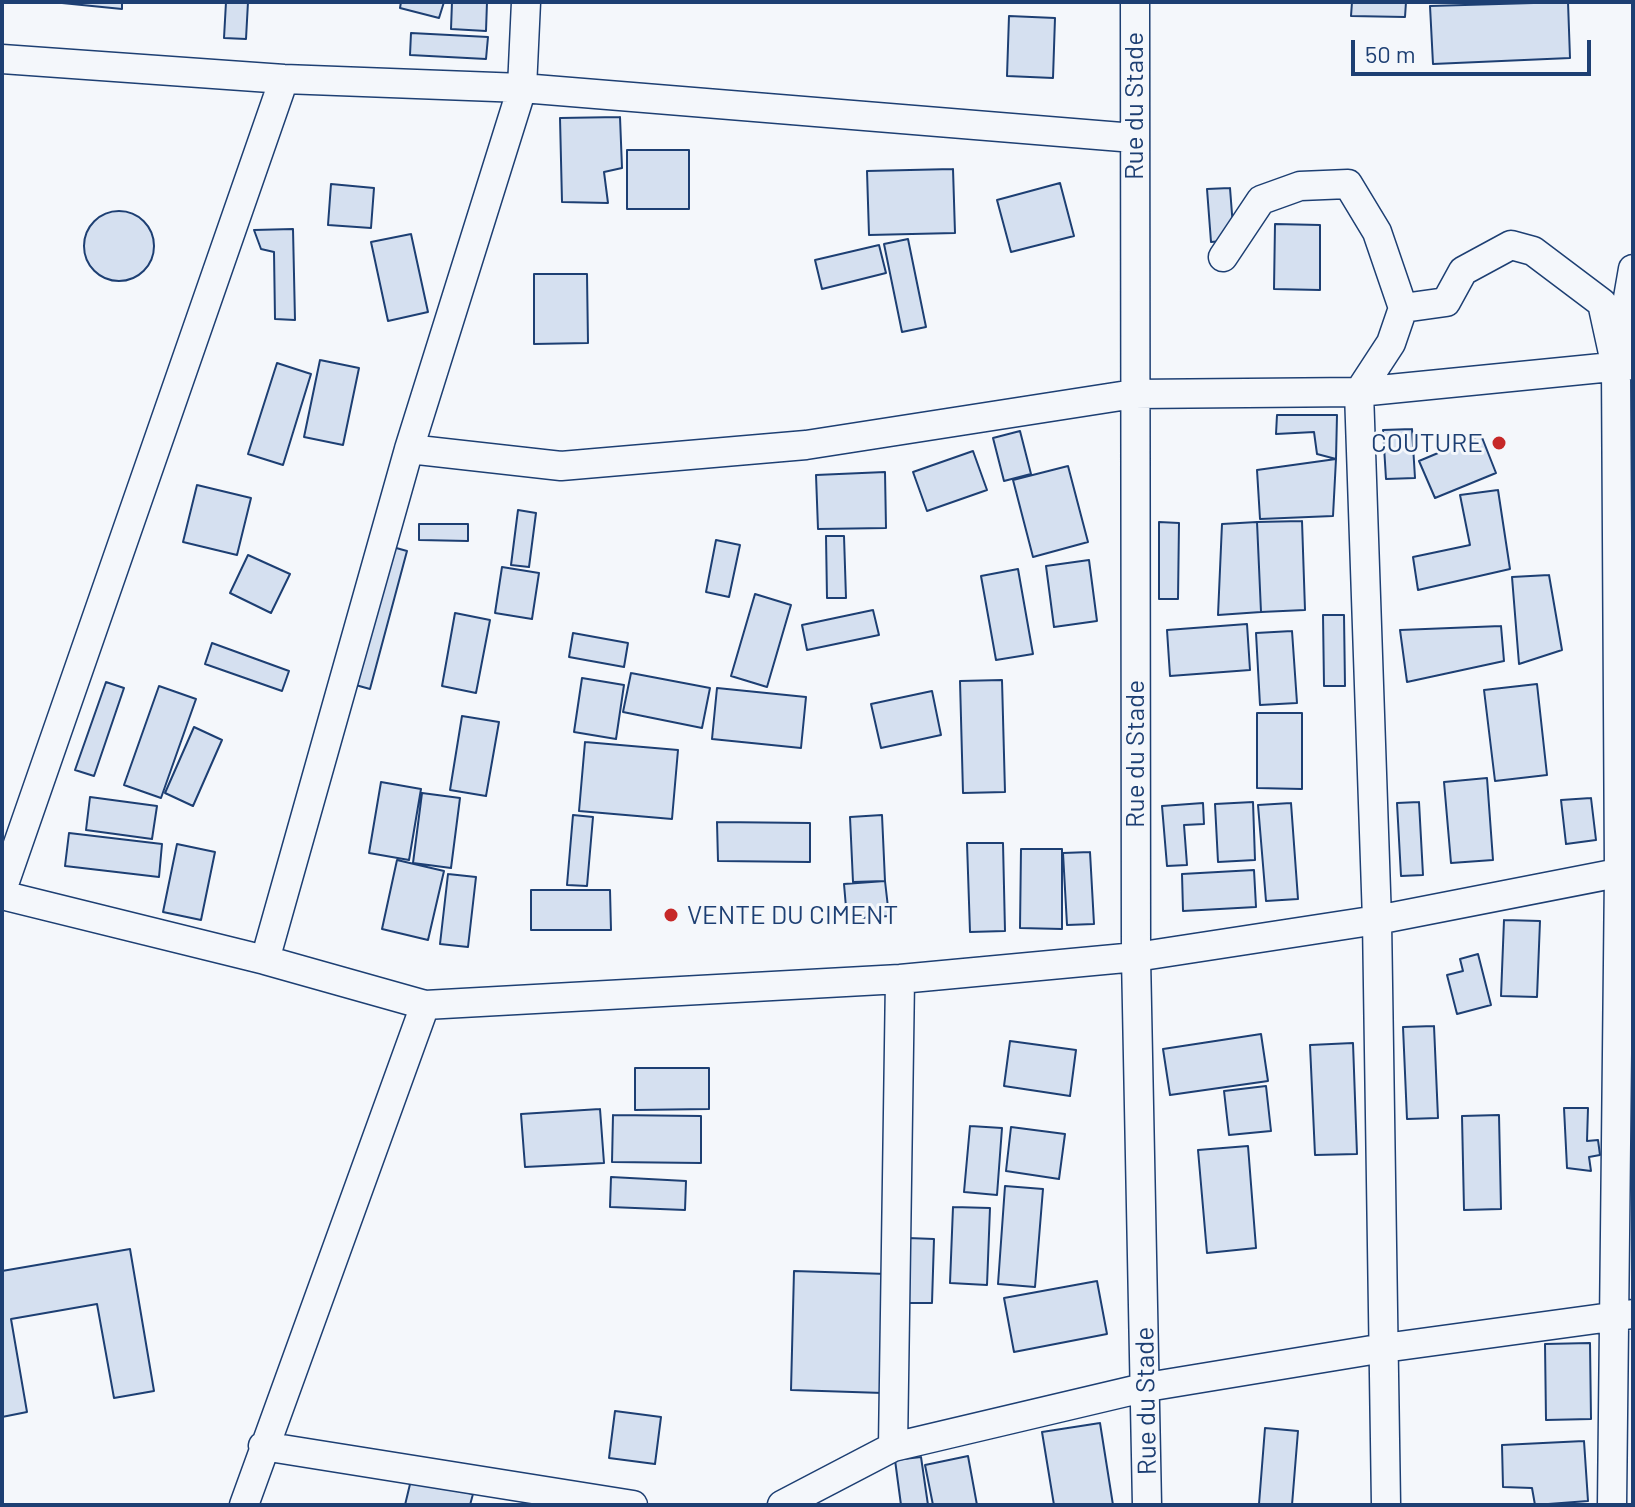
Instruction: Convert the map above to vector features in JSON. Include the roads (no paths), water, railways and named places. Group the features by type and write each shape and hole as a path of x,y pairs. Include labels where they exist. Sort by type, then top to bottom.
{"street":[{"path":"265,960 409,449 522,88 526,2"},
{"name":"Rue du Stade","path":"1135,2 1136,957 1147,1505"},
{"path":"2,59 284,79 522,88 1134,138"},
{"path":"284,79 2,893 265,960 425,1005 900,979 1136,957 1377,920 1626,872"},
{"path":"1223,257 1261,200 1300,186 1348,184 1377,232 1403,308 1391,343 1359,392 1377,920 1386,1505"},
{"path":"1403,308 1446,302 1463,271 1511,245 1533,251 1602,303 1624,366"},
{"path":"1612,1505 1622,1315 1626,872 1624,366 1633,269"},
{"path":"409,449 561,466 806,445 1134,394 1359,392 1624,366"},
{"path":"893,1447 900,979"},
{"path":"244,1505 425,1005"},
{"path":"782,1505 893,1447 1147,1387 1384,1348 1622,1315"},
{"path":"263,1446 633,1505"}],"place":[{"name":"COUTURE","path":"1499,443"},
{"name":"VENTE DU CIMENT","path":"671,915"}]}
